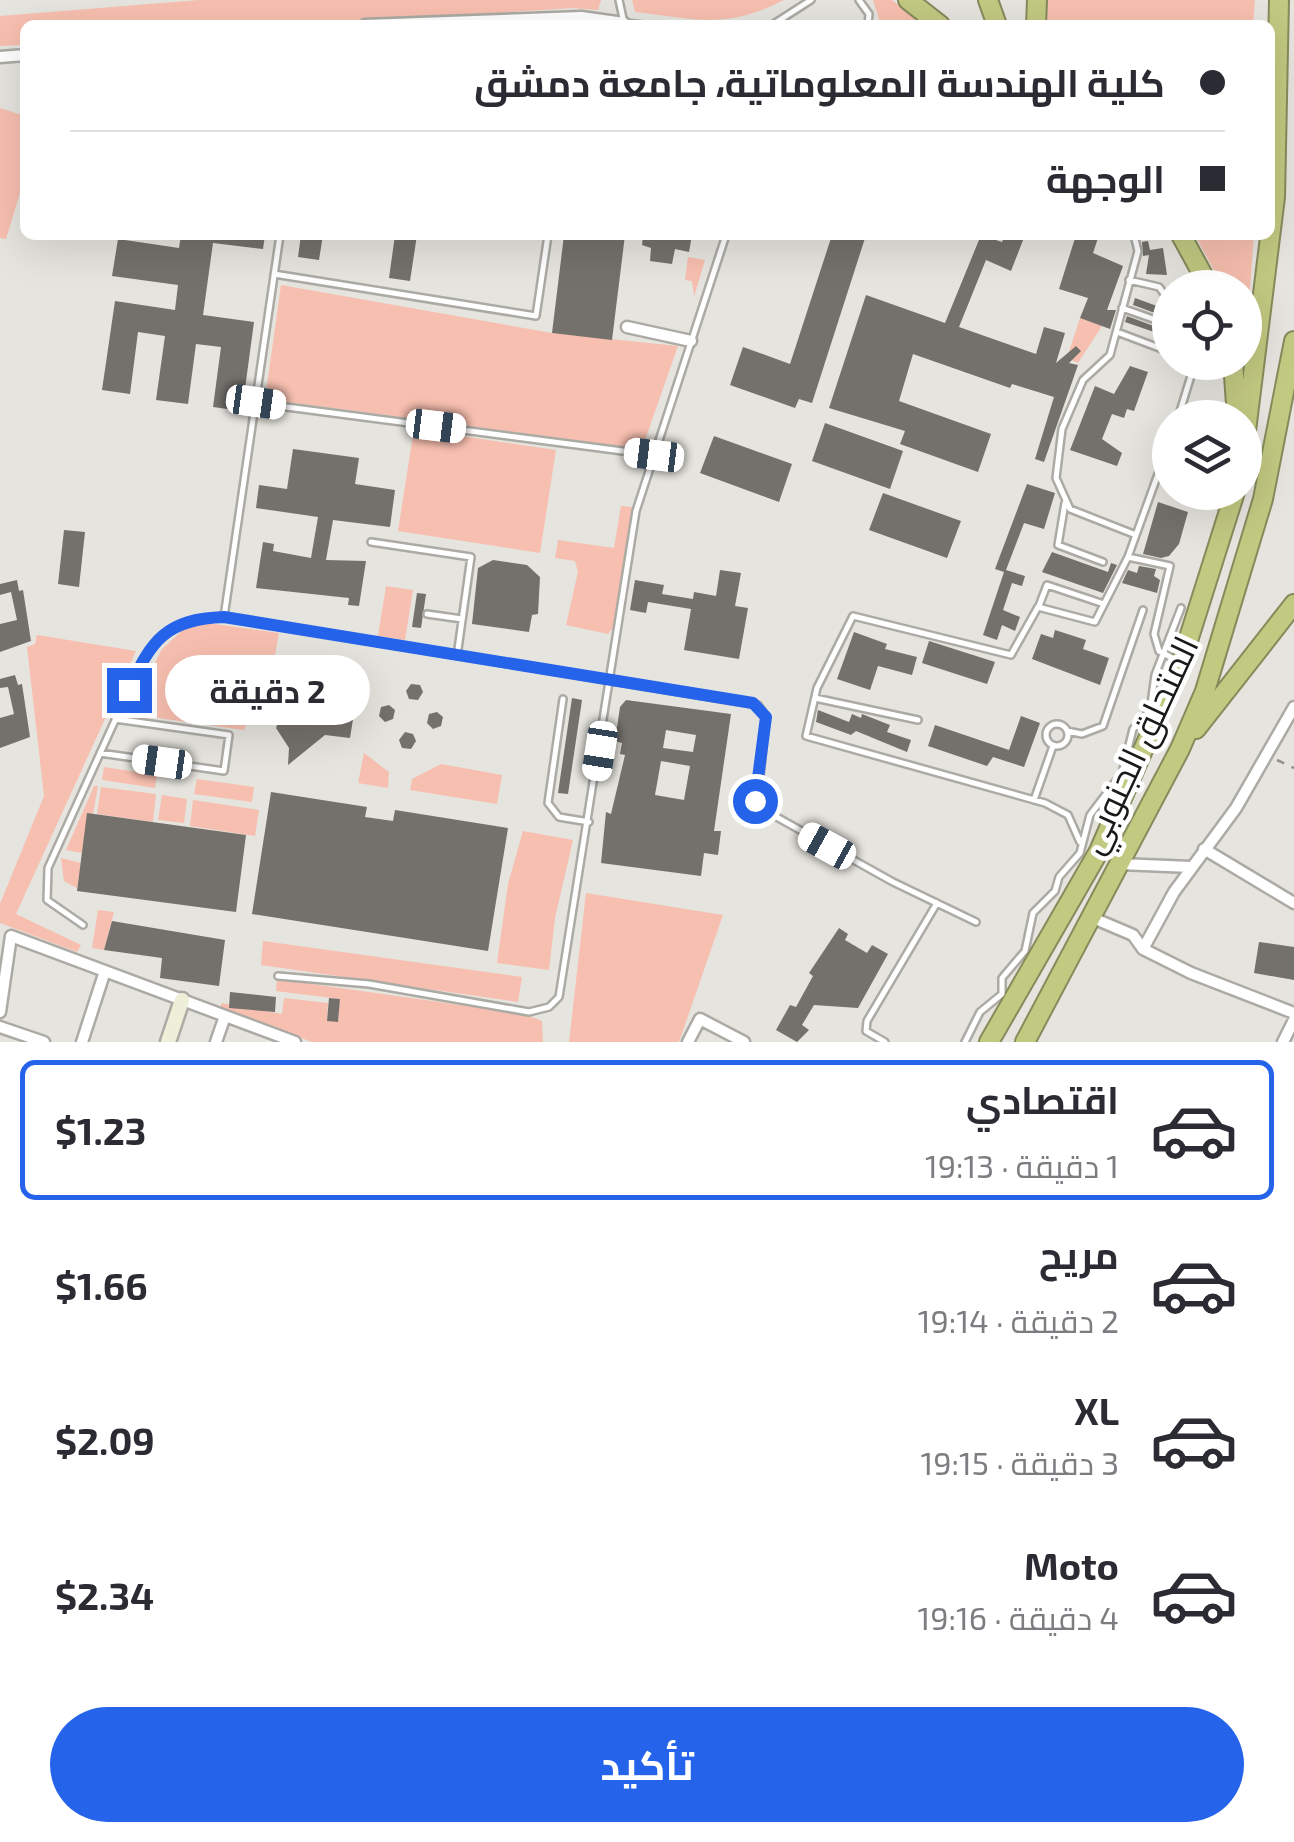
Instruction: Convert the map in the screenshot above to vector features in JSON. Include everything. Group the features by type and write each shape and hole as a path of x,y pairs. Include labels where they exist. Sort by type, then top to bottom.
{"highway":[{"path":"908,0 934,20"},
{"path":"1275,156 1278,0"},
{"path":"1275,42 1280,24"},
{"path":"1184,240 1200,270"},
{"path":"1250,400 1271,240"},
{"name":"المتحلق الجنوبي","path":"1024,1042 1180,749 1243,578 1286,398 1294,341"},
{"name":"المتحلق الجنوبي","path":"989,1042 1099,851 1181,663 1230,510"},
{"path":"1180,749 1294,604"}],"street":[{"path":"628,326 691,341"},
{"path":"1143,949 1191,868 1236,808 1294,707"},
{"path":"1204,849 1294,903"},
{"path":"1120,864 1162,863 1191,868"},
{"path":"1092,918 1133,935 1143,949 1190,973 1294,1016 1283,1042"},
{"path":"0,1012 11,936 295,1042"},
{"path":"82,1042 104,971"},
{"path":"168,1042 182,1000"},
{"path":"216,1042 225,1016"},
{"path":"688,1042 700,1019 744,1042"},
{"path":"0,1027 44,1042"}],"lane":[{"path":"780,20 812,0"},
{"path":"224,617 279,240"},
{"path":"274,274 536,316 547,240"},
{"path":"278,976 370,984 529,1012 549,1008 564,983 636,511 724,240"},
{"path":"1135,240 1138,251 1110,355 1083,380 1062,429 1056,478 1070,509 1136,535"},
{"path":"1128,280 1152,285"},
{"path":"1122,308 1152,318"},
{"path":"1116,332 1152,345"},
{"path":"256,402 654,455"},
{"path":"1038,607 1094,622 1128,556 1152,491"},
{"path":"1066,500 1058,545 1103,562"},
{"path":"371,542 471,557 456,656"},
{"path":"1128,556 1170,566 1154,634 1163,653 1181,663"},
{"path":"1080,842 1068,815 1034,800 806,736 815,698 852,616 1011,654 1047,585 1104,604"},
{"path":"965,1042 980,1012 1002,994 1002,978 1025,951 1033,913 1080,853 1090,816 1122,773 1133,729 1150,711 1163,653 1181,608"},
{"path":"1054,746 1046,738 1049,728 1059,725 1082,734 1103,726 1143,610"},
{"path":"427,614 462,619"},
{"path":"83,924 54,909 46,887 48,868 100,753 157,639 194,618 224,617 758,705 766,717 757,806 976,922"},
{"path":"815,698 918,720"},
{"path":"563,699 548,802 559,817 589,822"},
{"path":"100,753 224,770 229,735 116,720"},
{"path":"1054,746 1064,744 1067,731"},
{"path":"1034,800 1054,746"},
{"path":"885,1042 866,1031 867,1020 937,903"}],"path":[{"path":"1266,755 1294,768"}],"shaded area":[{"path":"199,0 601,0 598,10 572,8 389,20 20,20 20,45 0,46 0,16"},
{"path":"632,0 784,0 745,16 711,20 635,12"},
{"path":"873,0 892,0 918,20 879,20"},
{"path":"1043,0 1255,0 1253,20 1040,20"},
{"path":"0,108 20,114 20,193 6,239 0,238"},
{"path":"1198,240 1254,240 1251,270 1214,270"},
{"path":"688,257 705,260 694,297 692,281 685,280"},
{"path":"281,285 552,333 678,346 644,443 633,448 265,399"},
{"path":"1080,318 1102,326 1078,363 1067,358"},
{"path":"414,429 556,450 540,553 398,531"},
{"path":"621,506 632,507 614,627 608,634 566,625 578,572 575,561 555,558 558,540 614,548"},
{"path":"386,586 413,590 405,640 378,636"},
{"path":"193,621 279,633 263,716 249,719 244,730 129,714 162,649"},
{"path":"37,635 136,651 16,914 81,945 77,952 0,923 0,904 44,796 27,647 35,644"},
{"path":"364,753 389,772 388,788 358,783"},
{"path":"441,764 502,775 497,804 410,790 412,779"},
{"path":"104,767 157,775 155,788 102,780"},
{"path":"197,779 254,787 252,802 194,794"},
{"path":"94,786 98,786 93,814 88,813 82,853 66,850"},
{"path":"101,787 156,794 153,822 97,814"},
{"path":"162,795 187,799 184,823 158,820"},
{"path":"193,800 259,810 255,836 190,826"},
{"path":"523,831 573,840 555,918 549,970 497,963 508,884"},
{"path":"61,858 81,863 77,888 64,881"},
{"path":"586,893 723,915 679,1042 569,1042"},
{"path":"98,910 114,912 104,950 92,948"},
{"path":"263,941 522,977 518,1002 261,965"},
{"path":"277,979 525,1014 542,1021 543,1042 312,1042 220,1007 222,1003 282,1014 284,998 328,1003 327,1020 338,1021 340,999 276,991"}],"building":[{"path":"118,240 179,248 180,240 264,240 263,249 213,243 203,315 254,322 242,411 213,407 221,347 196,344 188,404 156,400 165,336 138,332 130,394 102,390 115,301 175,310 178,285 112,276"},
{"path":"300,240 322,240 319,260 298,257"},
{"path":"394,240 416,240 410,281 389,278"},
{"path":"563,240 624,240 612,340 552,333"},
{"path":"642,240 691,240 689,252 675,249 672,264 650,261 651,248 642,245"},
{"path":"830,240 864,240 812,403 799,399 795,408 730,385 743,347 790,364"},
{"path":"979,240 1023,240 1011,271 986,260 959,327 1036,354 1044,327 1065,333 1056,363 1076,346 1081,351 1069,363 1078,365 1044,462 1035,459 1054,397 1012,384 1010,388 913,354 899,401 991,434 978,472 900,444 905,431 829,408 866,295 945,323"},
{"path":"1074,240 1097,240 1093,253 1123,266 1107,310 1116,310 1110,329 1080,318 1088,298 1059,289"},
{"path":"1148,241 1150,250 1163,248 1166,270 1146,274 1149,255 1143,256 1142,242"},
{"path":"1135,298 1152,304 1152,312 1133,305"},
{"path":"1127,316 1152,325 1152,331 1125,322"},
{"path":"1130,366 1148,372 1134,411 1127,409 1124,418 1112,414 1102,439 1122,453 1117,466 1070,450 1095,386 1114,394"},
{"path":"825,423 903,451 890,489 812,461"},
{"path":"714,436 792,464 779,502 700,473"},
{"path":"293,449 359,458 355,484 395,490 390,527 333,520 326,560 366,561 359,606 348,605 349,598 256,588 263,542 274,544 273,551 311,558 318,517 256,508 259,485 287,489"},
{"path":"1027,484 1055,493 1044,529 1024,523 1006,570 1025,576 1022,586 1012,583 1003,610 1020,617 1015,631 1002,625 997,640 983,635 1004,572 995,569"},
{"path":"883,493 961,521 947,558 869,530"},
{"path":"1156,510 1188,512 1179,544 1169,556 1143,554"},
{"path":"64,530 85,532 79,587 58,584"},
{"path":"1052,552 1108,572 1111,563 1117,565 1103,593 1042,572"},
{"path":"493,560 527,565 540,577 538,614 532,615 529,632 472,624 478,568"},
{"path":"1139,566 1156,569 1154,576 1160,580 1157,593 1122,583 1128,570 1137,573"},
{"path":"720,570 741,573 735,606 748,608 739,659 684,650 691,609 648,602 646,613 630,610 635,580 664,585 662,594 693,599 694,592 716,596"},
{"path":"17,580 19,591 23,590 31,641 0,652 0,624 17,620 11,592 0,595 0,584"},
{"path":"417,593 426,594 421,628 412,627"},
{"path":"1055,630 1086,640 1083,649 1109,658 1100,685 1032,659 1041,634 1053,638"},
{"path":"854,632 887,644 885,649 917,657 912,675 878,666 870,690 837,679"},
{"path":"929,641 995,662 987,684 922,663"},
{"path":"299,671 335,676 334,681 358,688 350,738 325,735 288,765 289,748 276,728 280,716 293,708"},
{"path":"15,675 18,685 22,684 30,737 0,748 0,718 14,714 8,687 0,688 0,679"},
{"path":"411,684 420,685 423,692 418,700 409,699 406,691"},
{"path":"572,698 582,700 568,794 558,793"},
{"path":"626,700 731,714 714,831 721,831 718,855 704,853 701,876 601,863 606,812 611,814 625,755 620,754 622,743 615,741 620,707","holes":["666,730 696,735 693,752 663,748","661,761 690,766 684,800 655,795"]},
{"path":"389,705 395,710 393,719 385,722 379,716 381,707"},
{"path":"818,710 849,722 852,714 861,718 862,714 890,725 887,732 911,740 907,752 856,731 851,735 816,722"},
{"path":"437,712 443,717 441,726 433,729 427,723 429,714"},
{"path":"1021,716 1040,723 1024,767 993,757 987,766 928,746 935,725 1009,750"},
{"path":"405,732 413,734 416,741 411,749 402,748 399,740"},
{"path":"271,792 367,807 365,817 393,821 395,810 508,828 488,951 252,914"},
{"path":"87,813 246,835 236,912 77,891"},
{"path":"112,921 225,940 219,986 160,978 162,958 104,950"},
{"path":"839,928 848,934 845,940 867,953 872,945 888,954 858,1008 814,1005 802,1025 809,1030 797,1042 776,1030 790,1005 796,1007 813,976 809,973"},
{"path":"1259,942 1294,947 1294,980 1254,973"},
{"path":"230,992 276,997 275,1012 229,1008"},
{"path":"329,998 340,999 338,1022 327,1021"}],"route":[{"path":"129,690 157,639 194,618 224,617 753,703 766,717 755,801"}]}
